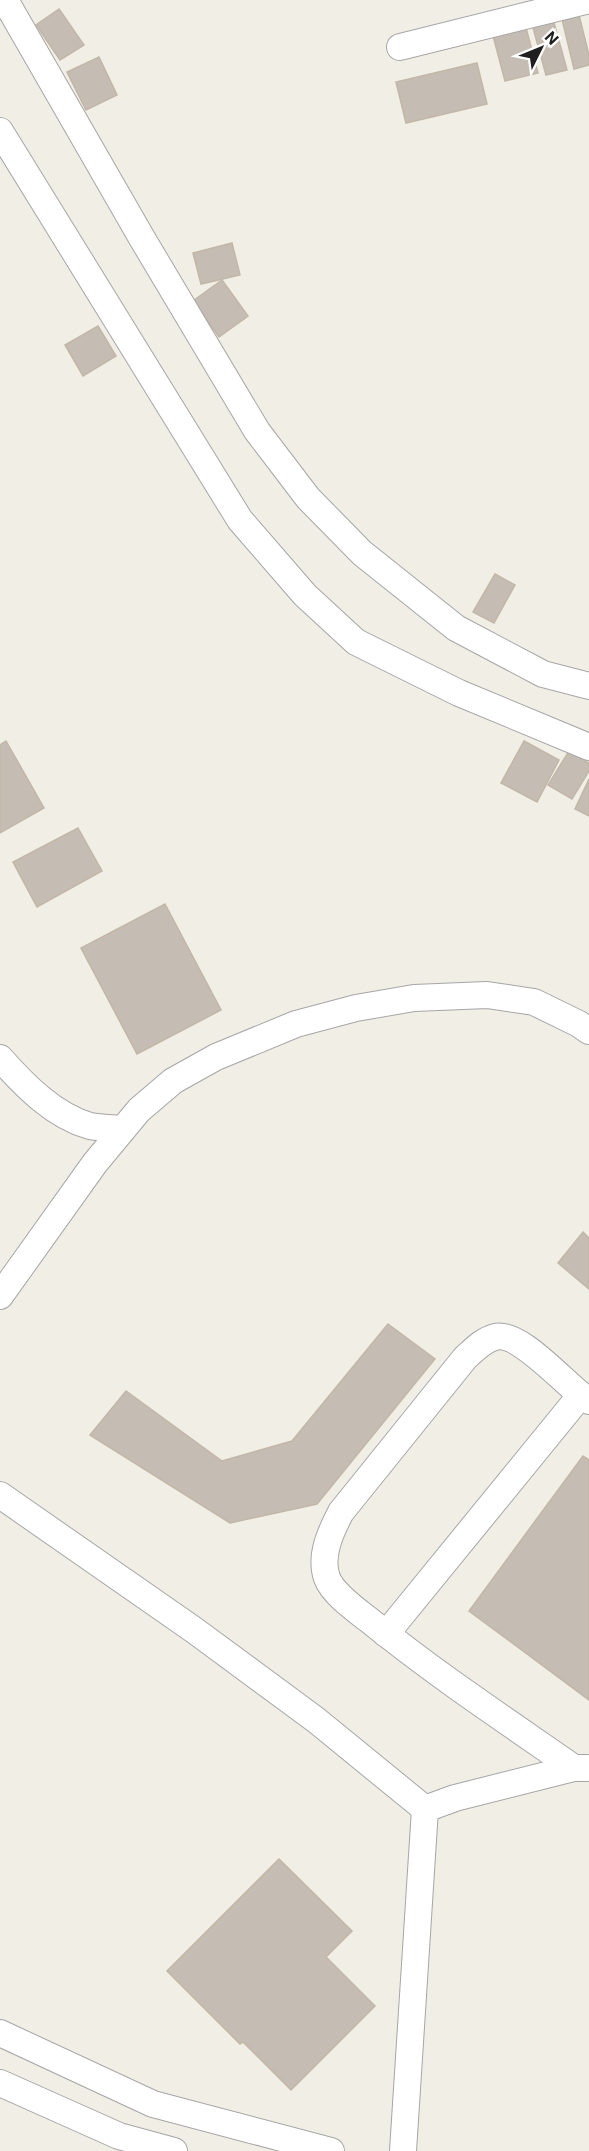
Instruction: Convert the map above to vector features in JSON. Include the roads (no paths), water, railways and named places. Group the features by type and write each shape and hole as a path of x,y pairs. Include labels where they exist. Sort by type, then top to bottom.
{"street":[{"path":"5,0 143,240 257,431 308,498 362,553 456,628 543,674 589,686"},
{"path":"400,47 589,0"},
{"path":"0,131 240,520 305,595 356,642 459,693 589,747"},
{"path":"0,1296 95,1163 139,1110 173,1081 216,1057 296,1024 356,1008 414,998 487,995 534,1002 589,1031"},
{"path":"0,1058 16,1076 62,1115 90,1126 123,1129"},
{"path":"386,1634 585,1398 547,1364 522,1345 505,1336 495,1337 481,1343 465,1358 340,1512 328,1537 325,1559 327,1578 344,1599 386,1634 581,1768"},
{"path":"0,1495 194,1630 316,1720 425,1809"},
{"path":"425,1809 455,1798 581,1768"},
{"path":"399,2146 425,1809"},
{"path":"0,2033 153,2104 331,2151"},
{"path":"0,2083 119,2136 174,2151"}]}
